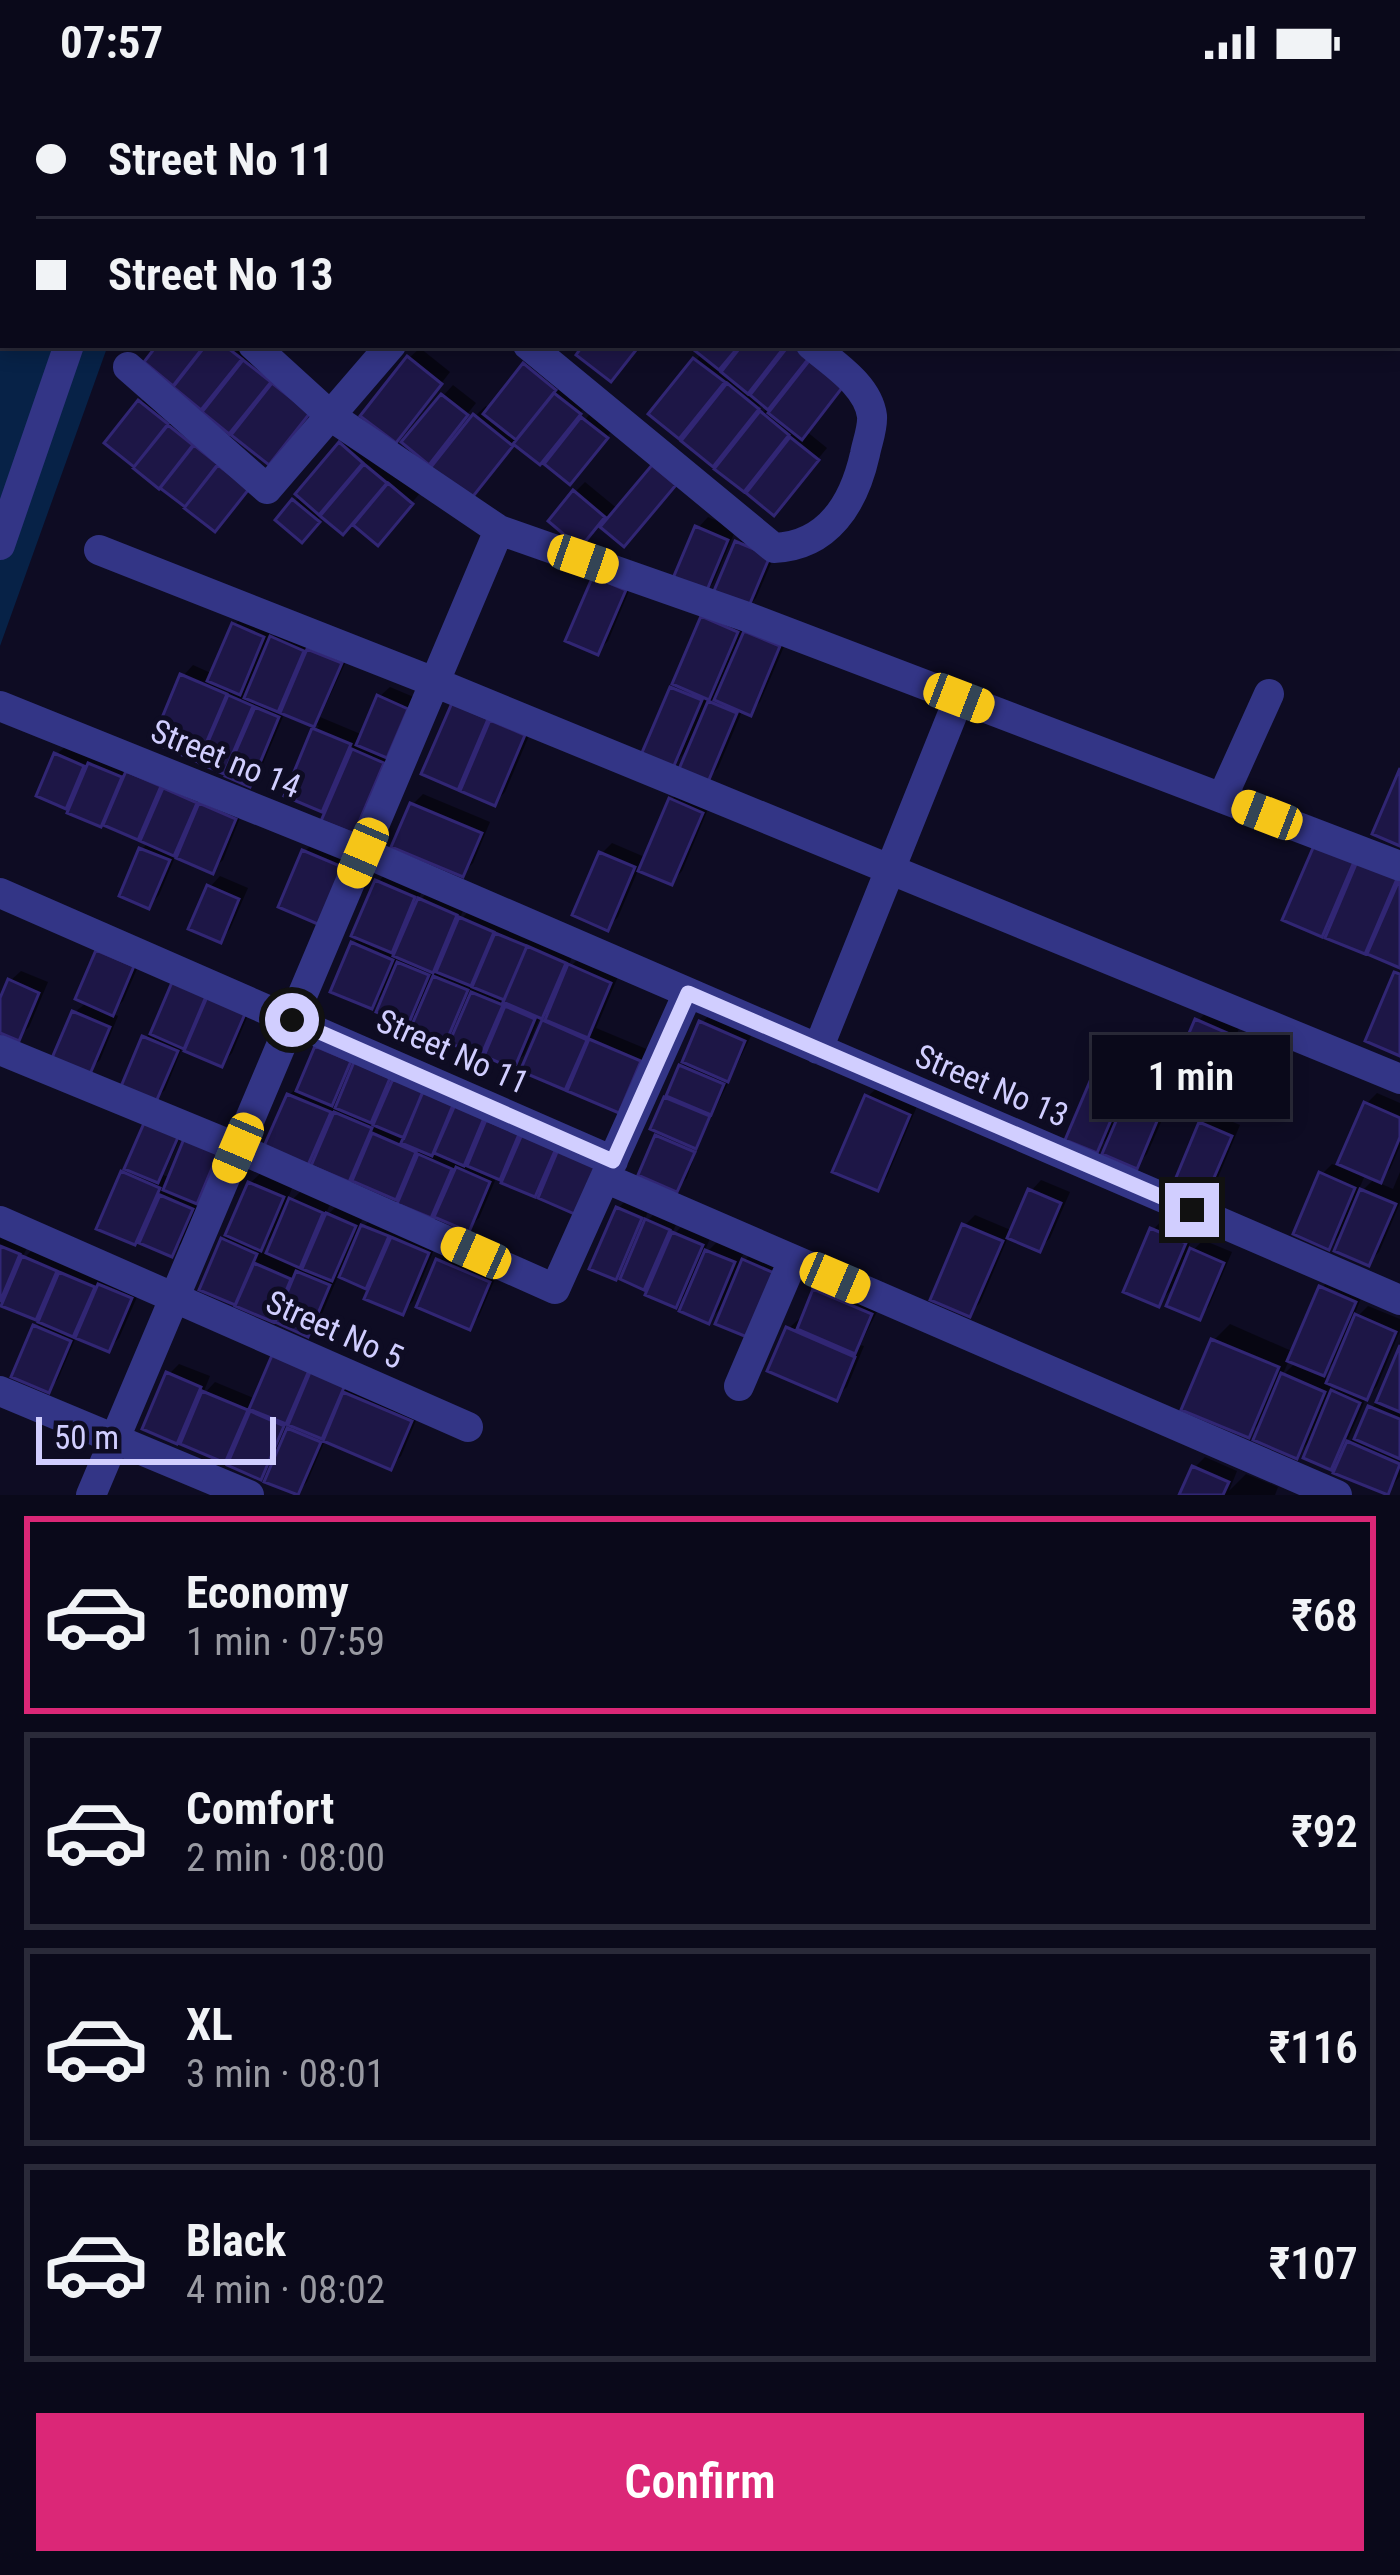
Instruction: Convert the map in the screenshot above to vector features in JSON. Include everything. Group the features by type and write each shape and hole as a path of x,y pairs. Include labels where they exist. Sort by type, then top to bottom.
{"street":[{"path":"0,545 68,348"},
{"path":"256,348 332,417 499,530 1400,866"},
{"path":"128,367 267,489 389,348"},
{"path":"532,348 774,548 794,548 813,540 843,513 858,482 872,418 857,385 814,348"},
{"path":"91,1495 499,530"},
{"path":"99,550 434,682 1400,1079"},
{"path":"1222,799 1269,694"},
{"path":"818,1049 959,698"},
{"name":"Street no 14","path":"0,706 363,853 688,993"},
{"name":"Street No 11","path":"0,892 292,1020 794,1259 1336,1495"},
{"path":"0,1050 238,1148 555,1289 688,993"},
{"name":"Street No 13","path":"688,993 1400,1300"},
{"name":"Street No 5","path":"0,1220 468,1427"},
{"path":"739,1386 794,1259"},
{"path":"0,1391 249,1495"}],"water":[{"path":"0,348 107,348 0,646"}],"building":[{"path":"155,348 203,348 173,386 144,362"},
{"path":"204,348 228,348 242,359 201,410 173,387"},
{"path":"581,348 638,348 611,382 576,355"},
{"path":"696,348 737,348 719,370"},
{"path":"740,348 784,348 748,394 721,372"},
{"path":"787,348 807,348 813,353 768,410 750,395"},
{"path":"407,356 442,384 396,443 360,416"},
{"path":"812,357 845,384 802,440 768,413"},
{"path":"693,358 725,382 679,439 648,414"},
{"path":"243,360 271,382 229,434 202,412"},
{"path":"523,363 556,390 516,440 483,414"},
{"path":"272,383 310,413 269,465 231,435"},
{"path":"727,383 759,409 713,467 681,441"},
{"path":"554,393 581,414 540,465 513,444"},
{"path":"441,394 468,415 429,465 401,442"},
{"path":"138,400 168,424 134,467 104,443"},
{"path":"760,411 789,435 744,492 714,469"},
{"path":"473,414 513,446 467,504 427,472"},
{"path":"581,417 608,438 570,485 544,464"},
{"path":"168,425 193,445 159,489 133,468"},
{"path":"790,437 819,460 774,516 746,493"},
{"path":"339,442 363,463 319,515 295,494"},
{"path":"194,445 218,464 185,507 160,488"},
{"path":"364,464 387,483 343,535 320,516"},
{"path":"218,465 249,489 215,532 184,508"},
{"path":"652,465 676,485 624,547 600,527"},
{"path":"388,483 413,504 378,546 353,525"},
{"path":"573,490 605,517 580,548 548,521"},
{"path":"292,499 320,522 302,543 275,520"},
{"path":"695,526 728,540 704,597 671,583"},
{"path":"735,541 770,556 746,613 711,598"},
{"path":"593,576 626,590 598,655 565,641"},
{"path":"701,616 738,632 709,700 672,684"},
{"path":"232,623 264,637 240,695 207,681"},
{"path":"744,631 780,646 751,716 714,700"},
{"path":"270,636 304,651 278,712 244,698"},
{"path":"307,649 342,663 314,727 280,713"},
{"path":"180,674 227,694 198,762 152,742"},
{"path":"670,687 702,700 673,768 641,755"},
{"path":"228,695 253,706 224,774 199,763"},
{"path":"377,695 408,709 387,758 356,745"},
{"path":"708,701 737,713 708,782 679,769"},
{"path":"452,703 488,719 458,790 421,774"},
{"path":"255,707 279,717 250,787 225,776"},
{"path":"490,720 525,735 495,806 460,791"},
{"path":"312,728 351,744 322,812 284,796"},
{"path":"352,749 384,763 354,834 321,821"},
{"path":"54,753 84,766 66,809 36,796"},
{"path":"88,763 122,777 101,827 67,813"},
{"path":"1400,768 1400,846 1372,834"},
{"path":"126,771 161,786 138,840 103,825"},
{"path":"163,788 197,803 174,856 140,841"},
{"path":"669,798 703,813 672,885 638,871"},
{"path":"199,803 236,819 213,874 176,858"},
{"path":"410,803 482,833 463,877 391,847"},
{"path":"1316,841 1356,857 1322,937 1282,920"},
{"path":"139,848 170,860 149,909 119,896"},
{"path":"302,850 345,868 320,925 278,907"},
{"path":"599,852 635,867 608,931 572,915"},
{"path":"1359,857 1399,874 1365,954 1325,938"},
{"path":"1400,878 1400,968 1367,954"},
{"path":"375,880 415,897 392,953 351,936"},
{"path":"207,885 239,899 221,943 188,929"},
{"path":"418,898 457,915 433,973 393,956"},
{"path":"459,917 494,932 471,986 436,972"},
{"path":"495,933 527,946 504,1000 472,987"},
{"path":"351,942 393,960 372,1009 330,992"},
{"path":"527,946 566,963 542,1019 503,1002"},
{"path":"96,950 134,966 113,1016 75,999"},
{"path":"397,962 429,975 408,1025 376,1012"},
{"path":"568,964 611,983 588,1038 545,1020"},
{"path":"1394,972 1400,974 1400,1056 1365,1041"},
{"path":"433,976 468,990 446,1042 411,1027"},
{"path":"8,979 39,993 19,1041 0,1033 0,998"},
{"path":"173,980 207,994 184,1049 150,1034"},
{"path":"210,990 248,1007 222,1067 184,1051"},
{"path":"471,992 503,1005 481,1056 449,1043"},
{"path":"505,1006 535,1019 514,1069 484,1056"},
{"path":"72,1011 110,1027 90,1074 52,1058"},
{"path":"1195,1019 1232,1035 1204,1101 1167,1085"},
{"path":"542,1020 587,1040 565,1090 520,1071"},
{"path":"699,1021 745,1041 728,1082 682,1062"},
{"path":"142,1036 178,1051 155,1104 120,1089"},
{"path":"589,1039 641,1061 619,1113 567,1091"},
{"path":"315,1046 351,1061 332,1106 296,1091"},
{"path":"1099,1060 1131,1073 1097,1153 1065,1140"},
{"path":"354,1062 390,1078 371,1123 335,1108"},
{"path":"679,1065 724,1084 711,1115 666,1096"},
{"path":"393,1079 423,1091 404,1138 373,1125"},
{"path":"423,1092 453,1105 432,1156 401,1143"},
{"path":"287,1094 331,1112 308,1165 264,1146"},
{"path":"865,1095 910,1115 878,1191 832,1172"},
{"path":"664,1097 710,1116 696,1149 650,1129"},
{"path":"1125,1100 1160,1114 1137,1169 1102,1154"},
{"path":"1364,1102 1400,1118 1400,1137 1381,1183 1337,1164"},
{"path":"455,1105 484,1118 464,1166 434,1153"},
{"path":"334,1112 372,1128 349,1182 311,1166"},
{"path":"148,1114 182,1128 158,1183 124,1169"},
{"path":"486,1120 519,1134 500,1180 467,1166"},
{"path":"1199,1122 1232,1136 1207,1194 1175,1180"},
{"path":"188,1129 222,1144 197,1204 163,1190"},
{"path":"523,1132 557,1146 535,1197 501,1183"},
{"path":"372,1133 416,1152 396,1200 352,1181"},
{"path":"655,1135 695,1152 677,1192 638,1175"},
{"path":"560,1145 599,1162 577,1215 538,1198"},
{"path":"418,1154 452,1169 431,1218 397,1204"},
{"path":"456,1167 490,1182 469,1232 434,1217"},
{"path":"121,1171 160,1188 135,1245 96,1229"},
{"path":"1319,1172 1355,1188 1329,1250 1293,1234"},
{"path":"248,1182 284,1197 261,1251 225,1235"},
{"path":"1028,1189 1061,1203 1040,1252 1007,1238"},
{"path":"1360,1189 1396,1204 1369,1266 1334,1251"},
{"path":"160,1195 193,1209 172,1257 139,1243"},
{"path":"289,1198 323,1213 300,1268 266,1253"},
{"path":"616,1207 642,1218 616,1280 589,1269"},
{"path":"326,1213 356,1226 332,1281 302,1269"},
{"path":"645,1219 670,1230 644,1290 620,1279"},
{"path":"962,1224 1003,1241 970,1317 930,1300"},
{"path":"361,1225 389,1236 366,1289 339,1277"},
{"path":"1150,1228 1186,1243 1159,1307 1123,1292"},
{"path":"672,1232 703,1245 676,1308 645,1295"},
{"path":"391,1237 429,1253 403,1315 364,1299"},
{"path":"221,1238 257,1254 235,1305 199,1290"},
{"path":"0,1246 20,1254 0,1302"},
{"path":"1190,1248 1224,1263 1200,1320 1166,1306"},
{"path":"705,1250 735,1262 709,1324 679,1311"},
{"path":"22,1256 57,1271 36,1320 1,1306"},
{"path":"436,1259 490,1282 470,1330 416,1307"},
{"path":"742,1259 774,1273 747,1337 715,1324"},
{"path":"254,1263 291,1279 273,1322 235,1306"},
{"path":"296,1271 330,1285 308,1337 275,1322"},
{"path":"59,1272 95,1287 73,1337 38,1322"},
{"path":"98,1284 132,1298 109,1352 75,1338"},
{"path":"1319,1286 1356,1302 1324,1376 1287,1361"},
{"path":"813,1289 872,1314 855,1354 797,1329"},
{"path":"1355,1314 1396,1332 1367,1400 1326,1383"},
{"path":"33,1325 71,1341 49,1393 11,1377"},
{"path":"786,1327 855,1357 837,1401 767,1371"},
{"path":"1211,1339 1279,1367 1249,1438 1181,1410"},
{"path":"1400,1345 1400,1412 1376,1402"},
{"path":"273,1353 310,1368 286,1424 249,1409"},
{"path":"311,1370 345,1385 322,1439 288,1425"},
{"path":"166,1372 201,1387 177,1444 142,1429"},
{"path":"1281,1373 1325,1392 1297,1459 1253,1440"},
{"path":"1331,1390 1360,1403 1331,1470 1303,1458"},
{"path":"202,1391 248,1410 225,1463 180,1444"},
{"path":"343,1392 412,1421 391,1470 323,1441"},
{"path":"1368,1406 1400,1419 1400,1459 1354,1439"},
{"path":"250,1411 284,1426 261,1480 227,1465"},
{"path":"287,1428 321,1442 298,1495 264,1482"},
{"path":"1347,1441 1400,1464 1388,1495 1333,1473"},
{"path":"1192,1466 1229,1482 1223,1495 1179,1495"}],"route":[{"path":"292,1020 613,1161 688,993 1192,1210"}]}
